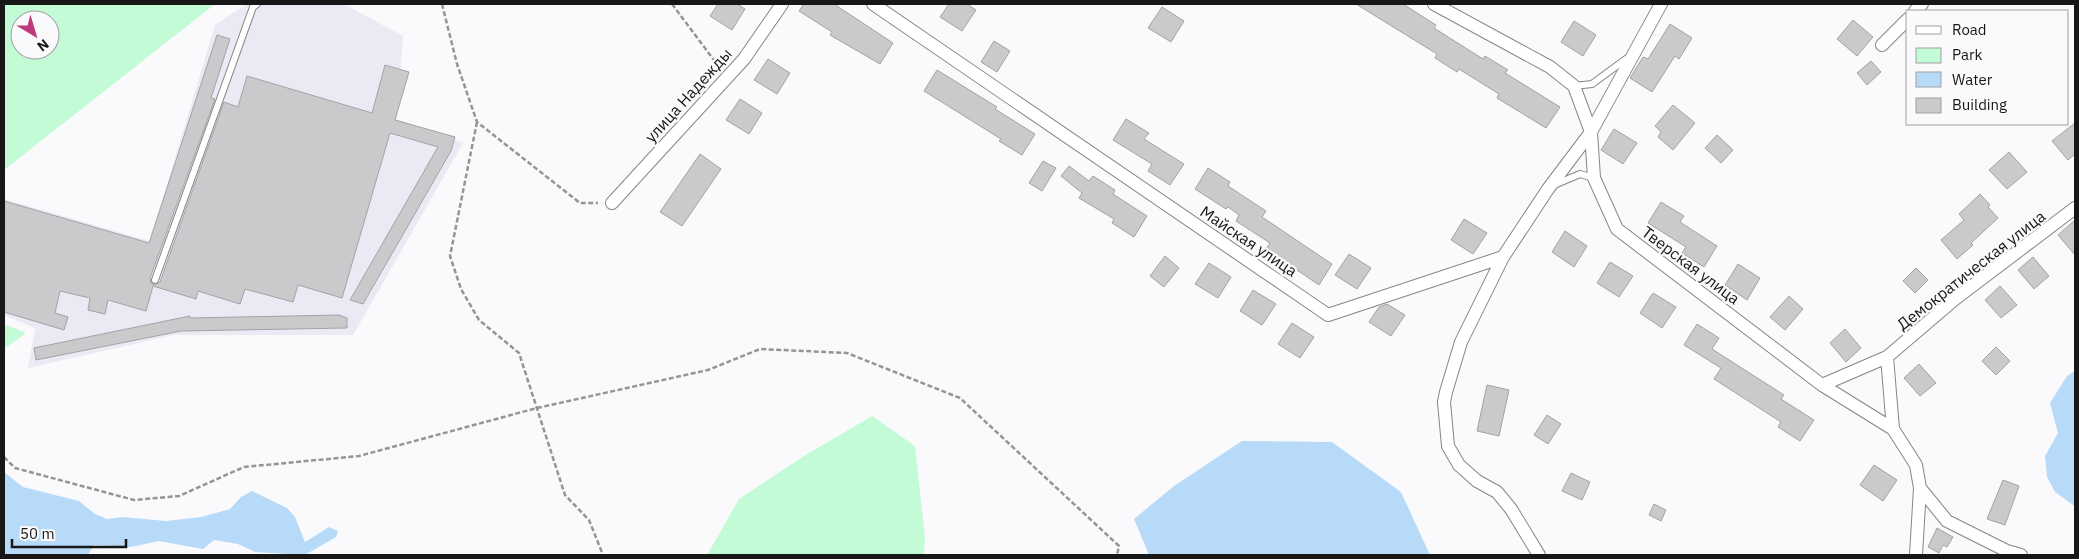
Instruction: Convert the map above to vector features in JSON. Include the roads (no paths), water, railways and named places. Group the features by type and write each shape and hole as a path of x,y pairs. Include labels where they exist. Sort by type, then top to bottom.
{"street":[{"name":"улица Надежды","path":"612,203 744,59 782,4"},
{"name":"Майская улица","path":"873,4 1328,316 1503,257"},
{"path":"1434,4 1550,67 1574,86"},
{"path":"1539,555 1511,508 1497,492 1477,481 1459,465 1448,446 1444,402 1446,392 1462,342 1503,257 1548,189 1591,132 1661,4"},
{"path":"1882,45 1906,20"},
{"name":"Тверская улица","path":"1574,86 1591,132 1594,178 1617,229 1822,385 1893,429 1916,466 1920,488 1916,555"},
{"name":"Демократическая улица","path":"1822,385 1887,357 1955,299 2075,208"},
{"path":"1887,357 1893,429"},
{"path":"1920,488 1946,521 2007,551 2021,555"}],"lane":[{"path":"155,280 255,5"},
{"path":"1574,86 1592,84 1619,65 1635,50"},
{"path":"1548,189 1580,174 1594,178"}],"water":[{"path":"2075,371 2075,504 2073,505 2055,492 2047,477 2045,456 2058,433 2050,403 2067,376"},
{"path":"1242,441 1332,442 1401,492 1430,555 1149,555 1134,519 1174,486"},
{"path":"4,472 23,487 79,501 95,514 107,519 122,517 166,521 201,517 230,509 241,497 252,491 287,508 295,517 305,542 329,527 338,531 336,537 305,555 255,552 238,544 214,540 203,549 159,541 131,547 94,545 88,555 4,555"}]}
